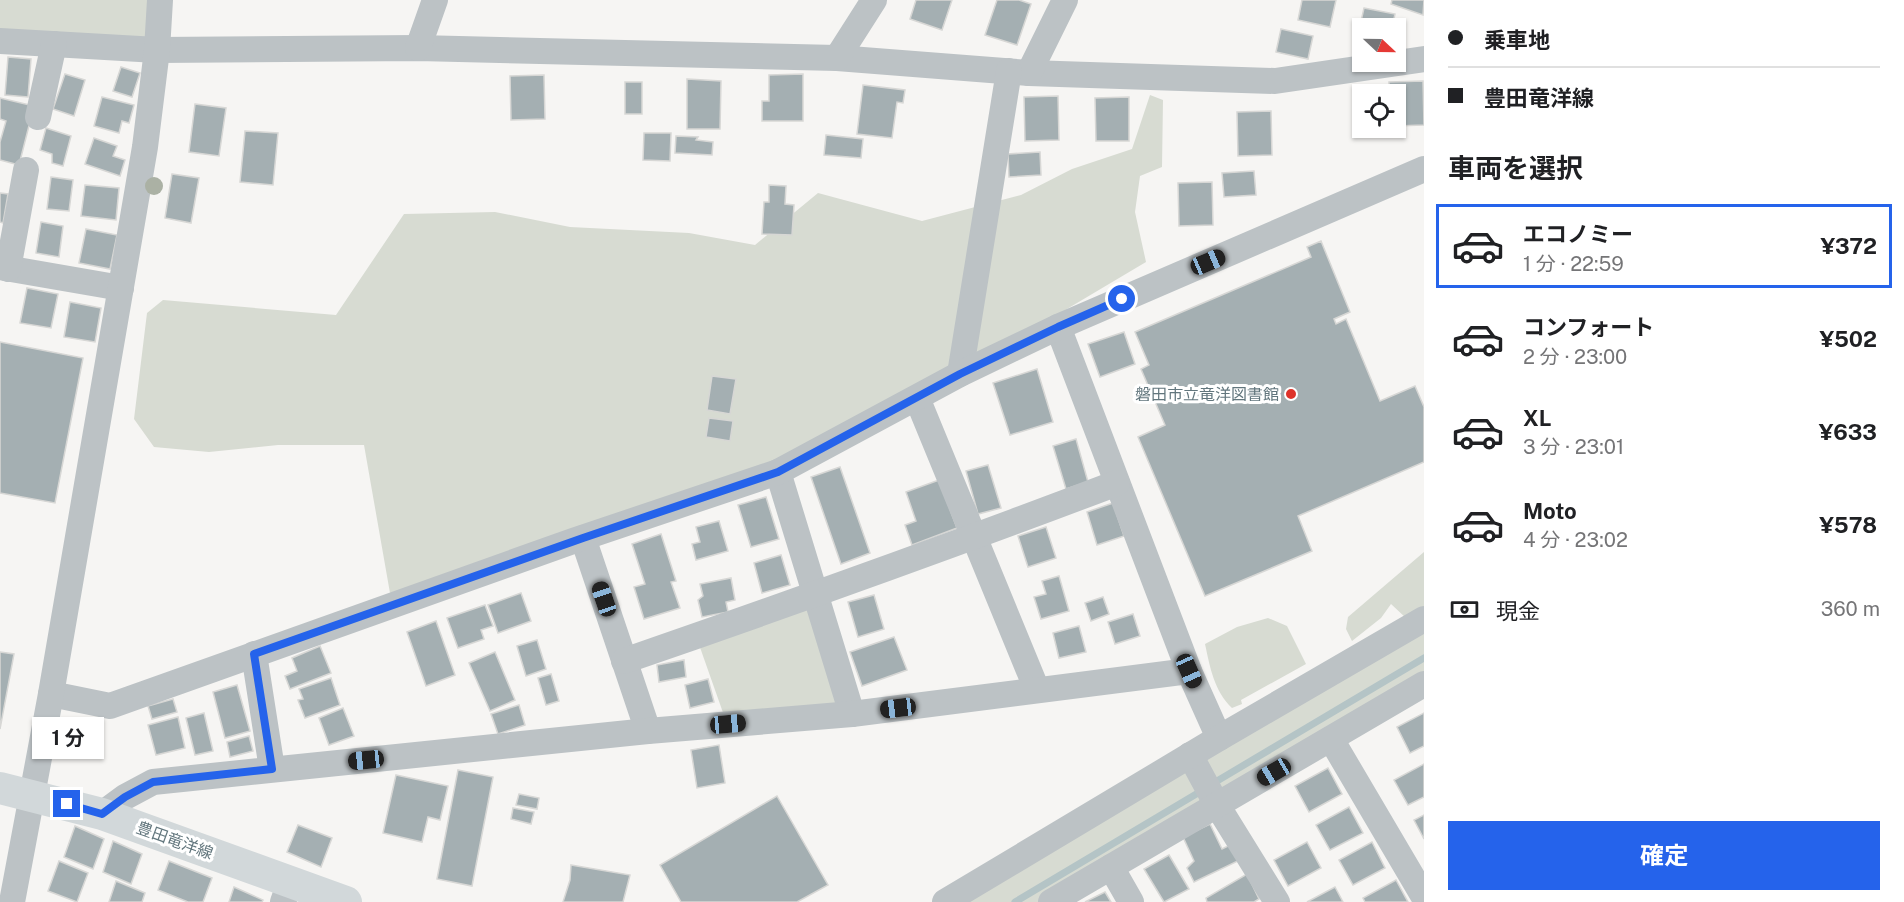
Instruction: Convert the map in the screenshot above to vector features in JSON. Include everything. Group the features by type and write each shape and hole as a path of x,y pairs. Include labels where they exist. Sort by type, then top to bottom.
{"main road":[{"name":"豊田竜洋線","path":"0,788 31,794 102,814 287,892 346,902"}],"street":[{"path":"19,900 31,794 51,694 145,147 157,50 160,0"},
{"path":"418,48 435,0"},
{"path":"837,58 874,0"},
{"path":"960,374 1019,72 1065,0"},
{"path":"0,42 157,50 418,48 837,58 1019,72 1275,81 1424,59"},
{"path":"38,117 54,44"},
{"path":"51,694 110,706 583,538 778,472 960,374 1058,327 1424,169"},
{"path":"26,170 4,268 121,288"},
{"path":"1058,327 1189,671 1220,738"},
{"path":"917,398 1037,690"},
{"path":"778,472 852,714"},
{"path":"624,661 816,595 1117,483"},
{"path":"583,538 648,731"},
{"path":"945,902 1190,755 1424,619"},
{"path":"254,654 272,769"},
{"path":"102,814 125,797 153,782 648,731 852,714 1189,671"},
{"path":"1051,902 1424,684"},
{"path":"1331,738 1424,897"},
{"path":"1190,755 1217,805 1276,902"},
{"path":"1111,867 1131,902"}],"shaded area":[{"path":"0,0 160,0 157,50 0,41"},
{"path":"1150,95 1163,100 1162,167 1140,176 1135,212 1146,262 917,398 778,472 390,593 364,445 278,445 209,452 154,447 134,419 147,313 163,300 336,315 404,214 495,212 570,227 689,233 755,245 818,193 922,221 1021,195 1072,169 1132,149"},
{"path":"1424,552 1424,606 1406,618 1391,604 1381,618 1352,641 1346,629 1348,617"},
{"path":"818,603 852,714 727,724 696,636"},
{"path":"1268,618 1287,626 1306,664 1241,700 1242,704 1232,708 1217,686 1205,644 1237,627"},
{"path":"1424,619 1424,685 1051,902 959,902"}],"building":[{"path":"916,0 952,0 942,30 910,19"},
{"path":"997,0 1019,0 1031,4 1017,45 985,35"},
{"path":"1302,0 1336,0 1330,27 1298,20"},
{"path":"1392,0 1424,0 1423,15 1391,4"},
{"path":"1364,8 1395,14 1394,18 1362,18"},
{"path":"1281,29 1313,36 1308,59 1276,52"},
{"path":"8,57 31,59 28,97 5,95"},
{"path":"121,67 140,73 132,97 113,91"},
{"path":"65,74 85,80 74,116 53,109"},
{"path":"803,74 803,121 762,121 762,101 769,101 769,75"},
{"path":"544,75 545,119 511,120 510,76"},
{"path":"687,79 721,81 720,129 687,129"},
{"path":"1423,81 1424,125 1406,126 1406,84 1389,84 1389,82"},
{"path":"625,82 642,82 642,114 625,114"},
{"path":"863,85 905,90 903,103 897,102 892,138 857,134"},
{"path":"1058,96 1059,140 1025,141 1024,97"},
{"path":"102,97 134,105 129,123 122,121 119,133 94,126"},
{"path":"1129,97 1129,141 1096,141 1095,98"},
{"path":"0,98 34,106 19,165 0,160 0,142 6,121 0,119"},
{"path":"195,104 226,108 219,156 189,152"},
{"path":"1271,111 1272,155 1238,156 1237,112"},
{"path":"46,128 71,136 63,166 52,163 52,154 40,150"},
{"path":"245,131 278,133 273,185 240,182"},
{"path":"644,133 671,133 670,161 643,160"},
{"path":"826,135 863,139 861,158 824,155"},
{"path":"676,136 698,137 696,140 713,142 712,155 675,153"},
{"path":"94,138 117,146 113,156 125,160 120,176 85,164"},
{"path":"1040,152 1041,175 1009,177 1008,154"},
{"path":"1254,171 1256,195 1224,197 1222,173"},
{"path":"172,174 199,178 191,223 165,218"},
{"path":"51,177 73,180 69,211 47,209"},
{"path":"1212,182 1213,225 1179,226 1178,183"},
{"path":"85,185 119,188 116,220 81,216"},
{"path":"769,185 786,186 785,204 794,205 792,235 762,234 764,202 769,202"},
{"path":"0,193 8,194 3,223 0,222"},
{"path":"41,222 63,226 59,257 36,253"},
{"path":"86,229 117,235 110,269 79,263"},
{"path":"1321,241 1350,312 1334,319 1336,324 1346,319 1380,401 1415,386 1424,407 1424,462 1298,516 1312,551 1205,596 1138,437 1165,425 1141,369 1149,365 1135,332 1311,257 1307,247"},
{"path":"27,288 58,294 51,328 20,323"},
{"path":"70,302 101,308 95,342 64,337"},
{"path":"1124,332 1135,364 1100,377 1088,344"},
{"path":"0,342 83,358 55,503 0,493"},
{"path":"1037,369 1053,422 1010,435 993,383"},
{"path":"712,376 736,379 730,414 707,410"},
{"path":"709,418 733,421 730,441 706,437"},
{"path":"1076,439 1088,482 1066,489 1053,446"},
{"path":"988,465 1001,508 978,514 966,471"},
{"path":"840,467 870,553 841,564 811,477"},
{"path":"939,480 957,528 912,545 905,525 916,521 906,492"},
{"path":"766,497 779,539 751,547 738,505"},
{"path":"1113,503 1124,536 1097,545 1087,512"},
{"path":"719,521 728,551 696,560 692,544 700,542 696,527"},
{"path":"1046,527 1056,558 1028,567 1018,536"},
{"path":"661,534 676,581 671,582 680,608 644,619 634,587 645,584 632,544"},
{"path":"781,555 790,585 762,593 754,563"},
{"path":"1059,576 1069,611 1041,619 1034,597 1046,594 1042,581"},
{"path":"731,578 735,600 726,602 728,612 702,617 698,600 703,596 700,584"},
{"path":"521,593 531,621 498,633 488,605"},
{"path":"874,595 884,629 858,637 848,602"},
{"path":"1103,597 1109,614 1091,621 1085,603"},
{"path":"485,605 493,626 481,630 484,639 458,648 447,618"},
{"path":"1133,614 1140,636 1115,644 1108,622"},
{"path":"436,621 455,675 426,686 407,632"},
{"path":"1079,626 1086,652 1059,658 1053,633"},
{"path":"894,637 907,670 862,686 850,652"},
{"path":"537,640 546,669 526,676 517,646"},
{"path":"320,646 331,673 290,689 285,676 297,671 292,658"},
{"path":"0,652 14,654 0,729"},
{"path":"495,652 515,700 490,711 469,663"},
{"path":"684,660 686,677 659,682 657,665"},
{"path":"551,674 559,701 546,705 538,678"},
{"path":"331,678 340,705 305,718 298,700 303,699 299,689"},
{"path":"708,679 714,702 690,708 685,685"},
{"path":"237,685 250,731 225,738 213,692"},
{"path":"173,699 177,712 152,719 148,706"},
{"path":"519,705 525,725 498,734 491,714"},
{"path":"343,708 354,736 329,745 319,718"},
{"path":"204,713 213,751 195,755 186,718"},
{"path":"1424,713 1424,746 1410,753 1397,727"},
{"path":"178,717 185,748 156,755 148,725"},
{"path":"249,736 253,751 230,757 227,742"},
{"path":"719,745 725,783 697,788 691,750"},
{"path":"1424,764 1424,797 1408,805 1394,780"},
{"path":"1328,768 1342,794 1309,812 1295,786"},
{"path":"458,770 493,777 472,886 437,879"},
{"path":"396,775 448,786 440,820 428,817 422,842 383,833"},
{"path":"519,794 539,798 537,809 516,805"},
{"path":"777,796 828,885 797,902 681,902 660,865"},
{"path":"1349,807 1363,833 1330,850 1316,825"},
{"path":"513,808 534,812 531,824 511,819"},
{"path":"1424,815 1424,839 1414,820"},
{"path":"1210,824 1222,849 1234,843 1242,859 1194,882 1187,868 1194,861 1183,837"},
{"path":"298,825 332,838 321,867 287,852"},
{"path":"75,826 104,839 93,869 64,857"},
{"path":"113,841 142,854 131,884 103,872"},
{"path":"1307,842 1321,868 1288,886 1274,860"},
{"path":"1372,842 1385,868 1353,885 1339,860"},
{"path":"1169,855 1189,889 1164,902 1144,869"},
{"path":"59,861 88,873 77,902 48,891"},
{"path":"169,861 212,878 203,902 188,902 158,890"},
{"path":"571,865 630,875 623,902 563,902 570,880"},
{"path":"1247,874 1259,899 1254,902 1207,902 1206,898"},
{"path":"1396,880 1408,902 1365,902 1363,898"},
{"path":"116,881 145,893 142,902 109,902"},
{"path":"234,887 263,900 262,902 229,902"},
{"path":"1335,887 1343,902 1307,902"},
{"path":"1105,892 1111,902 1085,902"}],"waterway":[{"path":"1212,784 1424,658"},
{"path":"1015,902 1203,790"}],"place":[{"name":"磐田市立竜洋図書館","path":"1291,394"}],"route":[{"path":"67,804 102,814 125,797 153,782 272,769 254,654 778,472 960,374 1122,299"}]}
